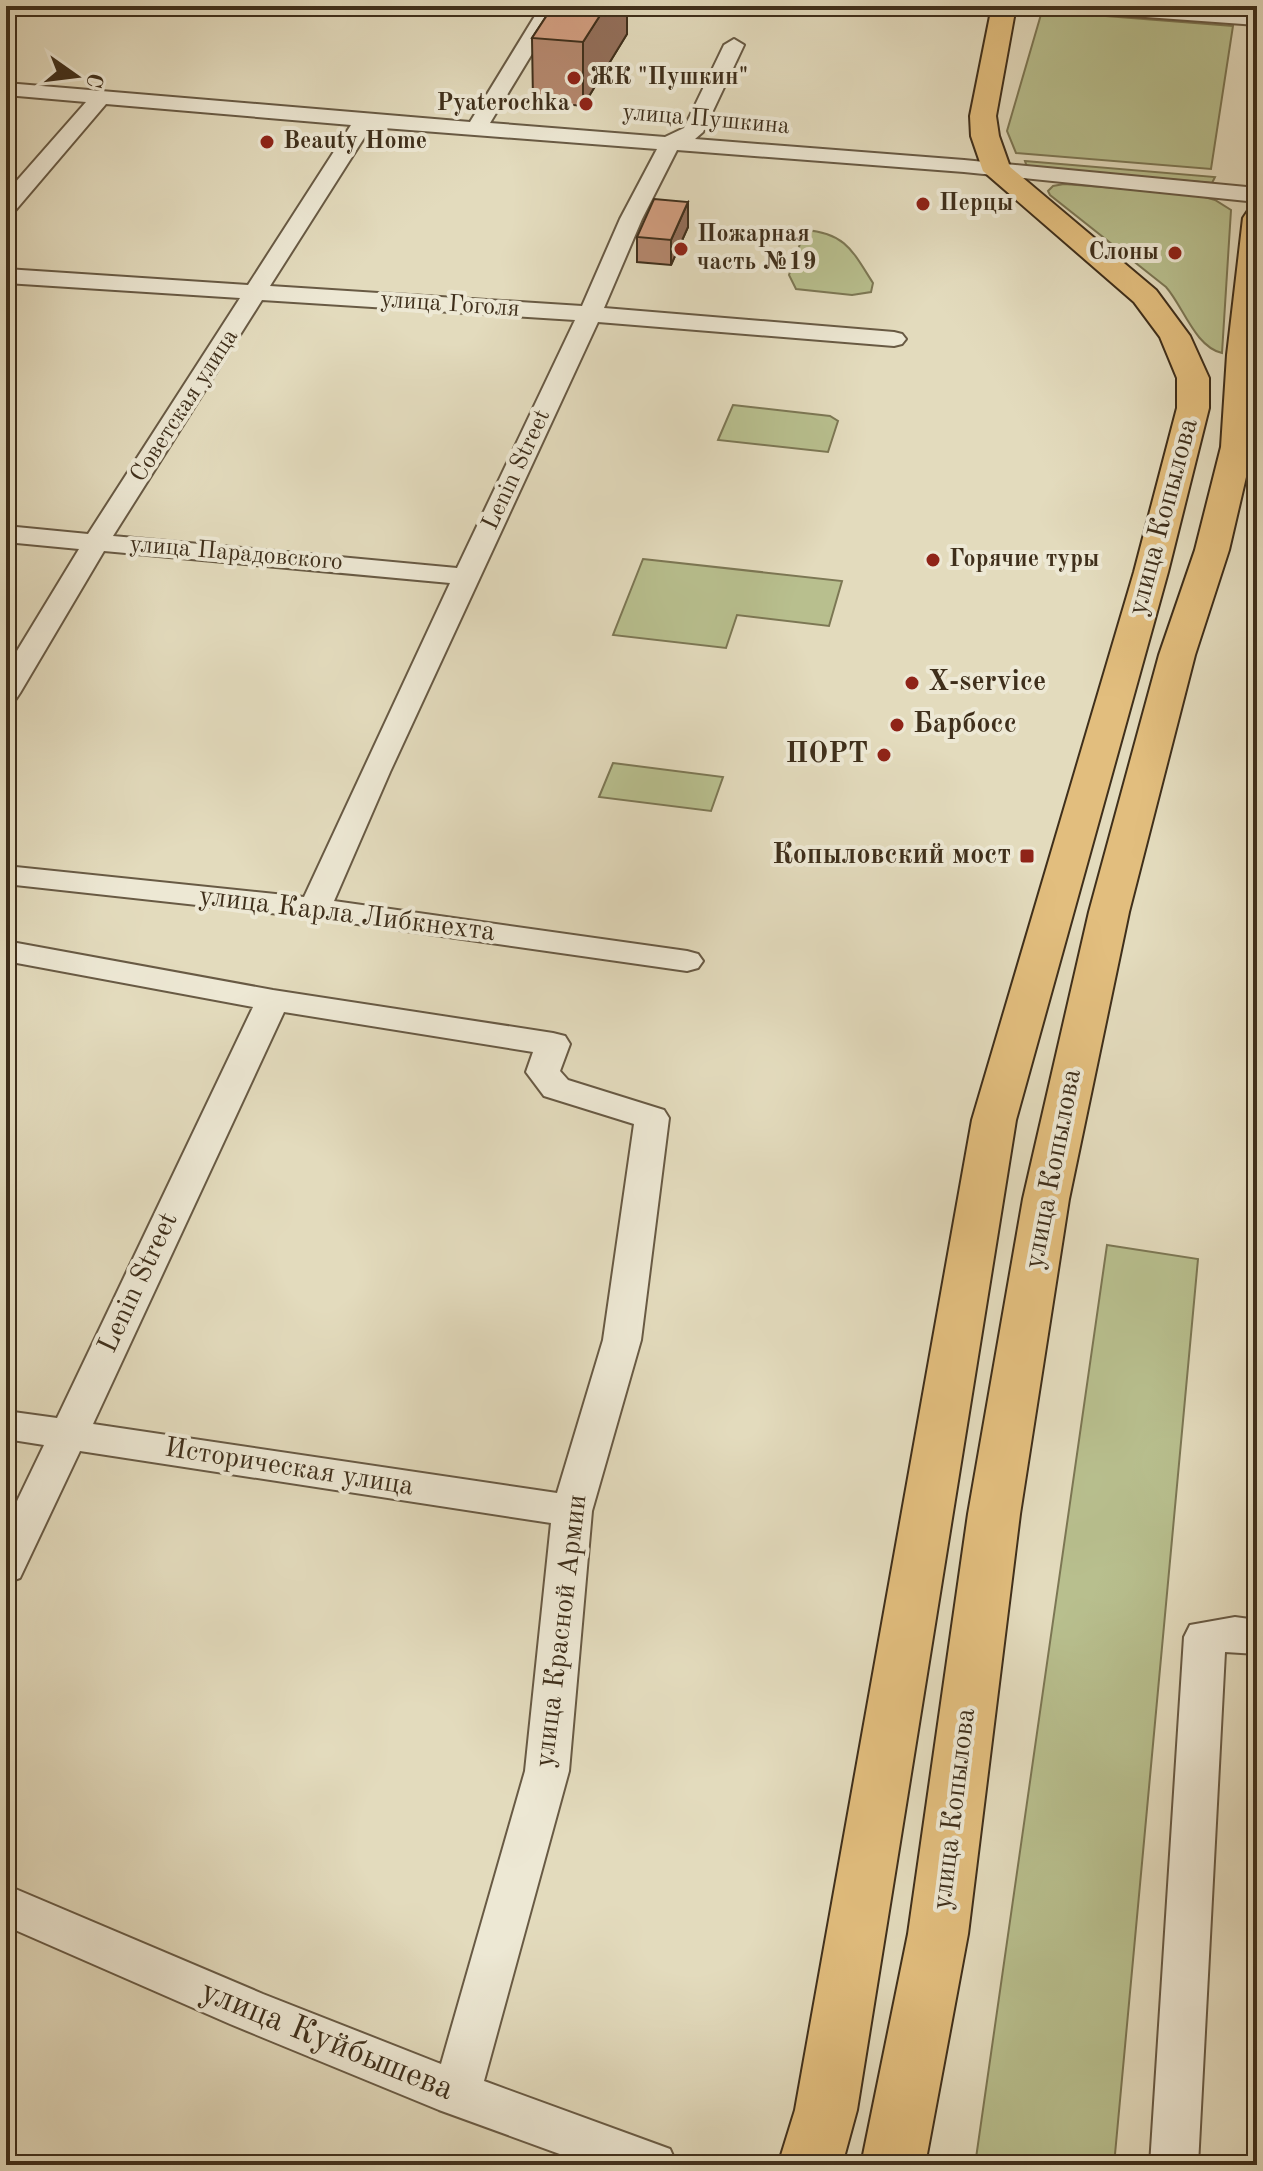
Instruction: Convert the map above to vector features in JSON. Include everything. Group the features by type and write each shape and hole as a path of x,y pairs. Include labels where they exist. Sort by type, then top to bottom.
{"main road":[{"path":"997,171 985,136 983,116 1004,6"},
{"name":"улица Копылова","path":"818,2137 994,1120 1151,572 1193,408 1193,378 1175,336 1145,296 997,171"},
{"name":"улица Копылова","path":"898,2148 938,1934 994,1514 1046,1199 1109,912 1177,655 1212,550 1237,447 1242,355 1257,218"}],"street":[{"path":"477,128 551,6"},
{"path":"1076,6 1257,19"},
{"name":"Lenin Street","path":"315,908 375,772 590,314 636,207 671,142 693,132 734,45"},
{"name":"улица Пушкина","path":"6,89 964,166 1257,195"},
{"path":"6,207 100,98"},
{"name":"Советская улица","path":"6,693 96,542 365,120"},
{"name":"улица Гоголя","path":"6,276 590,314 894,339"},
{"name":"улица Парадовского","path":"6,534 467,577"},
{"name":"улица Карла Либкнехта","path":"6,875 315,908 687,961"},
{"path":"6,951 273,1000"},
{"name":"Lenin Street","path":"6,1567 273,1000"},
{"name":"улица Красной Армии","path":"273,1000 553,1044 543,1072 556,1088 652,1118 622,1340 572,1511 547,1771 456,2094"},
{"name":"Историческая улица","path":"6,1425 572,1511"},
{"path":"1174,2165 1205,1637 1246,1635"},
{"name":"улица Куйбышева","path":"6,1905 118,1956 456,2094 653,2165"}],"green space":[{"path":"1042,11 1233,26 1211,169 1016,153 1007,131"},
{"path":"1025,161 1215,177 1212,183 1027,167"},
{"path":"1064,184 1194,194 1215,200 1231,210 1222,353 1204,343 1166,287 1050,195 1048,191 1053,186"},
{"path":"805,230 830,235 847,246 873,283 871,292 852,295 796,289 789,275"},
{"path":"733,405 830,416 838,421 828,452 718,440"},
{"path":"643,559 842,581 829,626 737,615 726,648 613,635"},
{"path":"613,763 723,777 711,811 599,797"},
{"path":"1107,1245 1198,1259 1114,2165 975,2165"}],"building":[{"path":"553,6 606,6 583,42 532,38"},
{"path":"654,199 688,202 671,240 637,237"}],"place":[{"name":"ЖК \"Пушкин\"","path":"574,78"},
{"name":"Pyaterochka","path":"586,104"},
{"name":"Beauty Home","path":"267,142"},
{"name":"Перцы","path":"923,204"},
{"name":"Пожарная часть №19","path":"681,249"},
{"name":"Слоны","path":"1175,253"},
{"name":"Горячие туры","path":"933,560"},
{"name":"X-service","path":"912,683"},
{"name":"Барбосс","path":"897,725"},
{"name":"ПОРТ","path":"884,755"},
{"name":"Копыловский мост","path":"1027,856"}]}
